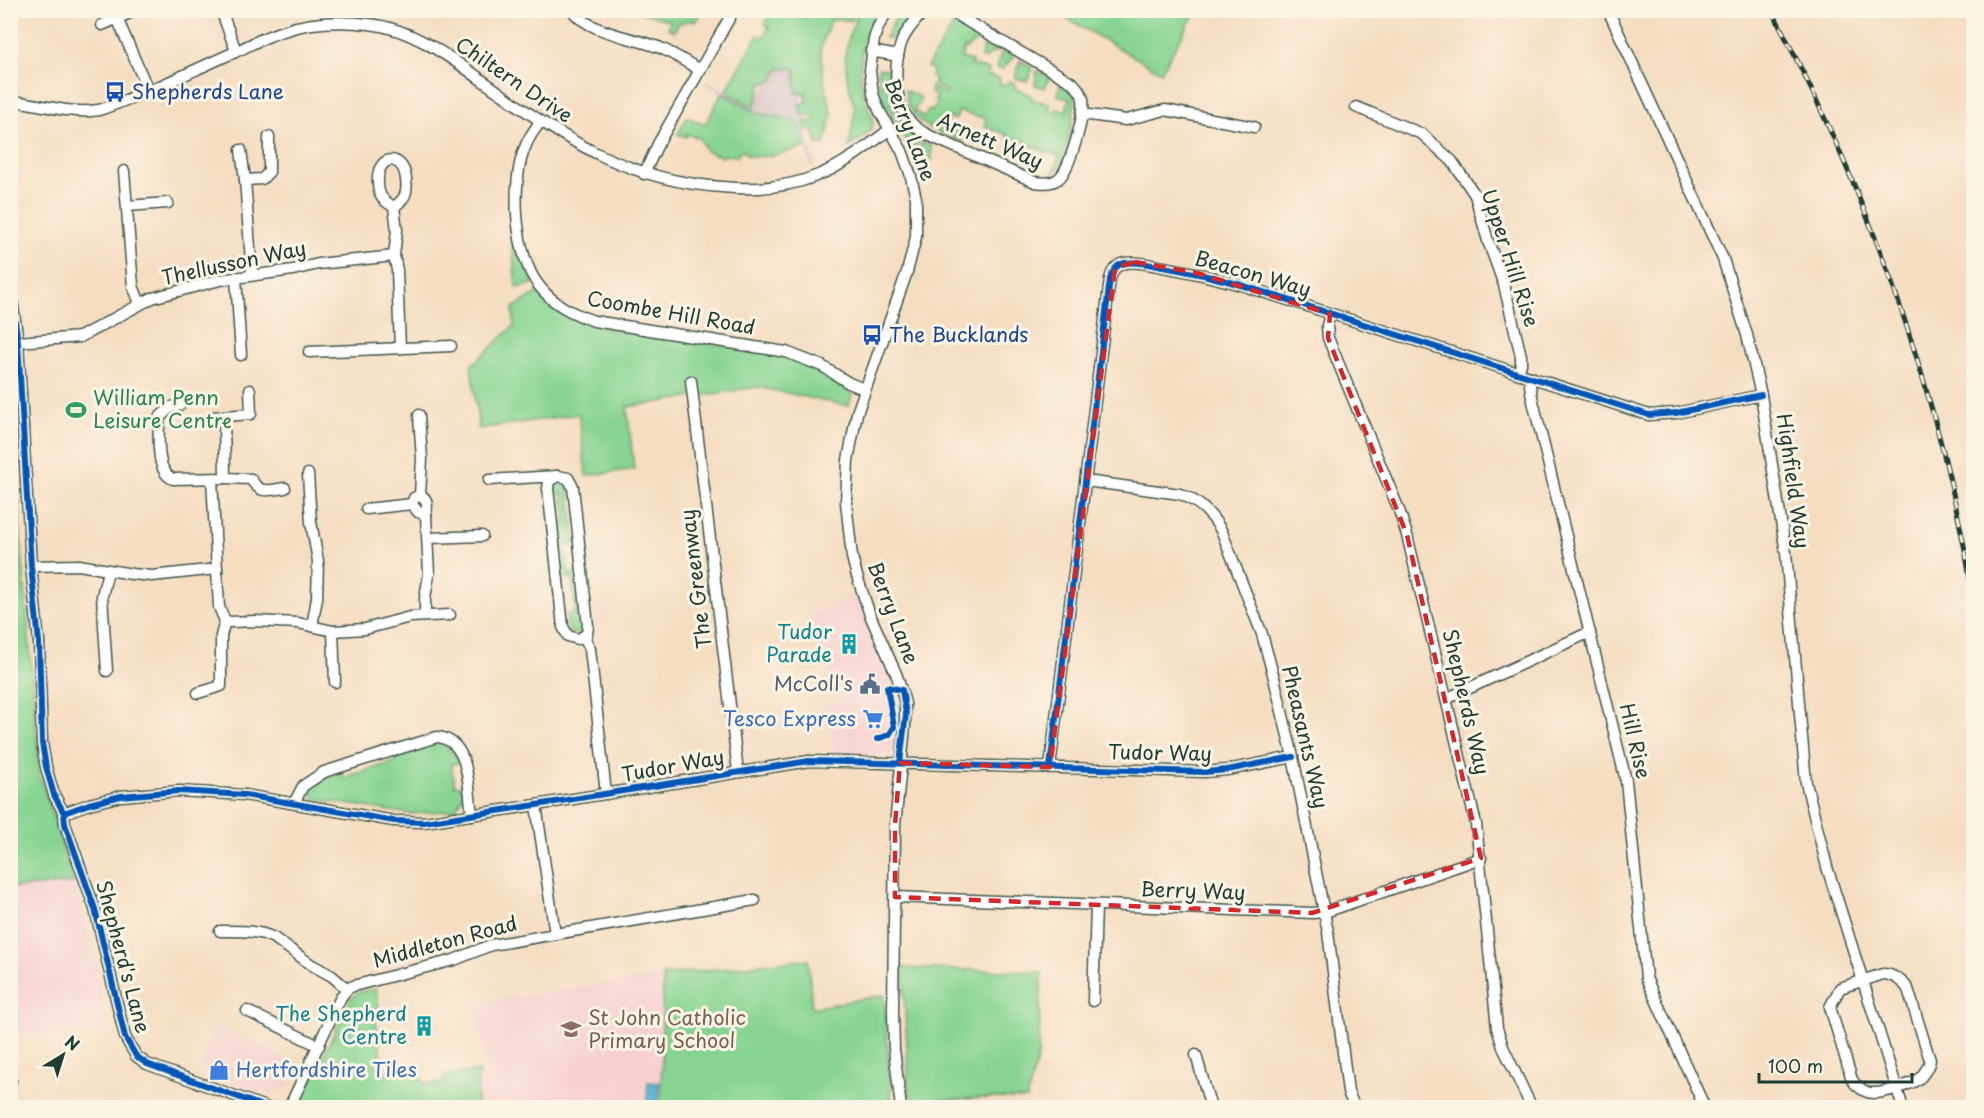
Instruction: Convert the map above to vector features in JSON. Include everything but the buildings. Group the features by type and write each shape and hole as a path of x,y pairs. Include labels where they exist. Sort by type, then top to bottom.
{"street":[{"path":"221,10 236,51"},
{"path":"572,10 578,18 595,28 663,49 700,70"},
{"path":"644,174 658,144 735,10"},
{"name":"Berry Lane","path":"888,10 878,27 871,51 870,71 873,94 889,130 902,151 910,173 916,198 916,237 907,272 864,389 850,448 846,502 852,557 863,595 897,676 905,703 905,726 895,825 893,1013 894,1049 901,1107"},
{"name":"Arnett Way","path":"925,10 910,26 898,56 897,89 902,109 908,119 930,136 1035,182 1052,182 1065,172 1070,164 1082,114 1083,99 1080,90 1073,83 948,10"},
{"name":"Highfield Way","path":"1608,10 1723,259 1747,335 1761,395 1786,553 1806,783 1827,867 1903,1107"},
{"path":"102,25 130,12"},
{"path":"117,18 148,90"},
{"name":"Chiltern Drive","path":"10,102 33,103 57,110 85,112 113,105 267,36 304,26 342,23 377,25 408,36 447,56 540,122 585,148 644,174 697,185 732,188 779,186 799,182 826,172 852,158 889,130"},
{"path":"871,51 898,56"},
{"name":"Upper Hill Rise","path":"1356,106 1422,134 1452,161 1475,195 1504,285 1521,356 1518,373"},
{"path":"1082,114 1126,120 1165,110 1254,127"},
{"name":"Coombe Hill Road","path":"540,122 525,146 520,165 517,191 518,220 521,246 532,276 541,289 558,305 569,312 594,321 786,352 822,366 864,389"},
{"path":"245,180 262,178 269,172 269,137"},
{"path":"241,150 252,275"},
{"path":"124,171 133,286 140,303"},
{"path":"127,206 168,203"},
{"path":"394,207 398,238 394,256 397,270 400,348"},
{"name":"Thellusson Way","path":"18,342 80,337 140,303 169,292 236,277 318,264 394,256"},
{"name":"Beacon Way","path":"1050,767 1110,279 1118,266 1134,262 1197,273 1241,285 1649,415 1676,413 1761,395"},
{"path":"236,277 241,355"},
{"name":"Shepherd's Lane","path":"10,285 18,342 31,566 39,642 42,743 54,795 64,813 65,824 95,909 124,1037 136,1056 147,1064 268,1107"},
{"name":"Shepherds Way","path":"1330,314 1328,338 1399,510 1407,535 1476,824 1497,1028 1503,1047 1532,1107"},
{"path":"309,352 451,346"},
{"name":"Hill Rise","path":"1532,377 1530,385 1532,397 1626,781 1646,978 1705,1107"},
{"name":"The Greenway","path":"691,381 738,772"},
{"path":"212,417 251,414 250,390"},
{"path":"180,405 171,407 159,418 163,472 173,479 251,480 260,490 285,488"},
{"path":"419,415 422,459 416,500 418,512 426,515 428,538 429,574 425,615"},
{"path":"224,416 225,478"},
{"path":"308,474 311,522 318,561 312,626"},
{"path":"489,480 558,476 568,478 573,487 588,626 584,636 578,639 571,638 563,627 548,488 549,482 558,476"},
{"path":"198,693 222,686 221,636 225,621 219,607 212,479"},
{"name":"Pheasants Way","path":"1086,481 1180,494 1203,507 1217,522 1262,634 1293,757 1325,912 1348,1092 1355,1107"},
{"path":"366,509 416,500"},
{"path":"428,538 482,536"},
{"path":"31,566 79,565 152,576 217,569"},
{"path":"107,671 102,596 108,571"},
{"path":"225,621 298,623 333,632 365,629 425,615 450,615"},
{"path":"333,632 335,682"},
{"path":"1446,699 1590,632"},
{"path":"584,636 590,649 606,794"},
{"path":"294,803 303,786 324,771 437,737 452,742 461,752 472,815"},
{"name":"Tudor Way","path":"64,813 121,796 179,791 246,795 394,821 424,822 809,761 1205,772 1293,757"},
{"path":"536,806 555,934"},
{"name":"Berry Way","path":"895,897 1292,913 1325,912 1481,858"},
{"name":"Middleton Road","path":"347,989 364,982 454,960 491,945 755,900"},
{"path":"1093,1001 1096,906"},
{"path":"220,931 251,932 274,938 303,960 332,976 347,989 340,998 289,1107"},
{"path":"1887,974 1905,985 1929,1055 1929,1064 1920,1078 1897,1088 1872,1093 1854,1084 1830,1007 1840,988 1887,974"},
{"path":"247,1011 319,1046"},
{"path":"1196,1055 1211,1107"}],"highlighted area":[{"path":"1134,262 1197,273 1330,314 1328,338 1407,535 1481,858 1312,913 895,897 895,825 900,763 1050,767 1115,268"}],"shaded area":[{"path":"795,68 796,83 806,92 806,99 800,99 799,103 802,114 806,114 804,122 815,165 811,167 800,126 795,123 795,120 757,113 705,83 707,80 754,108 761,90 765,90 769,80 772,82 779,69"},
{"path":"857,594 899,698 901,716 898,742 893,751 883,756 835,755 825,702 843,702 808,615"},
{"path":"74,883 92,946 109,1032 48,1034 11,1032 11,888"},
{"name":"St John Catholic Primary School","path":"663,975 661,1107 476,1108 479,1071 487,1070 476,1003"},
{"path":"221,1028 299,1065 288,1088 282,1092 276,1090 273,1096 200,1068 215,1029"}],"green space":[{"path":"635,11 700,11 700,14 696,22 693,20 679,23 674,31 668,28 671,21"},
{"path":"772,11 856,11 851,21 836,18 835,21 830,20 821,48 824,82 832,114 825,144 817,144 813,130 806,131 804,121 813,121 814,116 802,115 799,103 807,103 806,92 797,93 795,68 779,69 772,82 769,80 762,83 754,108 726,91 758,35 763,38 769,27 765,24"},
{"path":"859,11 877,11 867,31 861,64 864,98 873,125 861,139 849,147 855,111 847,76 845,54"},
{"path":"900,11 914,11 895,40 885,38"},
{"path":"1053,11 1196,11 1161,72"},
{"path":"955,22 980,37 967,49 964,48 961,58 972,61 971,65 989,70 988,75 1000,79 1000,84 1006,85 1008,81 1015,83 1014,88 1031,95 1031,99 1050,104 1049,111 1055,112 1056,109 1066,111 1069,99 1058,96 1060,84 1074,95 1075,101 1065,153 1059,167 1053,173 1059,156 985,127 986,119 959,111 956,119 948,118 947,125 965,133 962,142 933,130 917,119 907,102 905,90 920,97 914,111 924,117 929,110 932,111 937,102 934,100 936,96 930,92 932,88 930,86 945,94 946,91 933,84 935,79 931,76 933,70 927,67"},
{"path":"985,40 998,47 996,52 991,53 986,59 981,58"},
{"path":"1002,49 1014,56 1003,69 997,68"},
{"path":"1020,60 1033,68 1027,81 1015,78"},
{"path":"878,68 890,69 890,91 894,110 904,126 920,140 912,151 882,99"},
{"path":"1037,70 1049,77 1045,88 1035,85"},
{"path":"722,93 757,113 795,120 795,123 800,126 806,147 769,156 747,156 745,152 739,151 738,156 724,155 723,157 706,151 699,138 678,134 687,117 705,125"},
{"path":"923,142 931,145 932,160 929,161 929,175 923,182 914,155"},
{"path":"516,237 533,284 516,288 512,241"},
{"path":"539,292 589,324 625,332 772,352 814,366 853,393 848,406 758,387 627,407 634,469 586,476 579,414 479,429 471,366 514,326 513,308"},
{"path":"10,356 21,538 40,776 74,883 11,888"},
{"path":"559,483 569,489 576,544 565,546 569,574 580,573 586,627 580,634 569,632 566,615 576,613 572,578 561,578 555,523 566,522 562,493 551,494 554,486"},
{"path":"437,742 450,750 459,763 451,764 455,786 463,786 463,797 455,810 410,814 315,799 311,795 311,785 332,773 341,771 343,778 397,761 395,754"},
{"path":"808,959 812,1008 884,995 892,1107 661,1107 663,975"},
{"path":"903,968 1042,972 1038,1056 1027,1099 921,1101 909,1094"},
{"path":"376,989 379,1005 375,1014 384,1074 411,1069 422,1078 425,1084 444,1082 443,1076 479,1071 476,1107 305,1107 304,1096 351,998 360,991"}],"water":[{"path":"648,1082 659,1083 658,1104 647,1103"}],"railway":[{"path":"1772,10 1846,167 1871,227 1914,349 1948,474 1974,600"}],"cycle path":[{"path":"1050,767 1110,279 1117,266 1129,262 1146,264 1231,282 1649,415 1676,413 1761,395"},
{"path":"10,285 18,342 31,566 39,642 42,743 54,795 64,813 65,824 95,909 125,1037 136,1056 147,1064 268,1108"},
{"path":"877,739 889,735 894,727 887,687 902,690 906,714 900,763"},
{"path":"64,813 121,796 179,791 245,795 394,821 424,822 809,761 1205,772 1293,757"}],"place":[{"name":"Shepherds Lane","path":"115,92"},
{"name":"The Bucklands","path":"872,335"},
{"name":"William Penn Leisure Centre","path":"76,410"},
{"name":"Tudor Parade","path":"849,644"},
{"name":"McColl's","path":"870,684"},
{"name":"Tesco Express","path":"873,719"},
{"name":"The Shepherd Centre","path":"424,1026"},
{"name":"St John Catholic Primary School","path":"571,1029"},
{"name":"Hertfordshire Tiles","path":"219,1070"}]}
